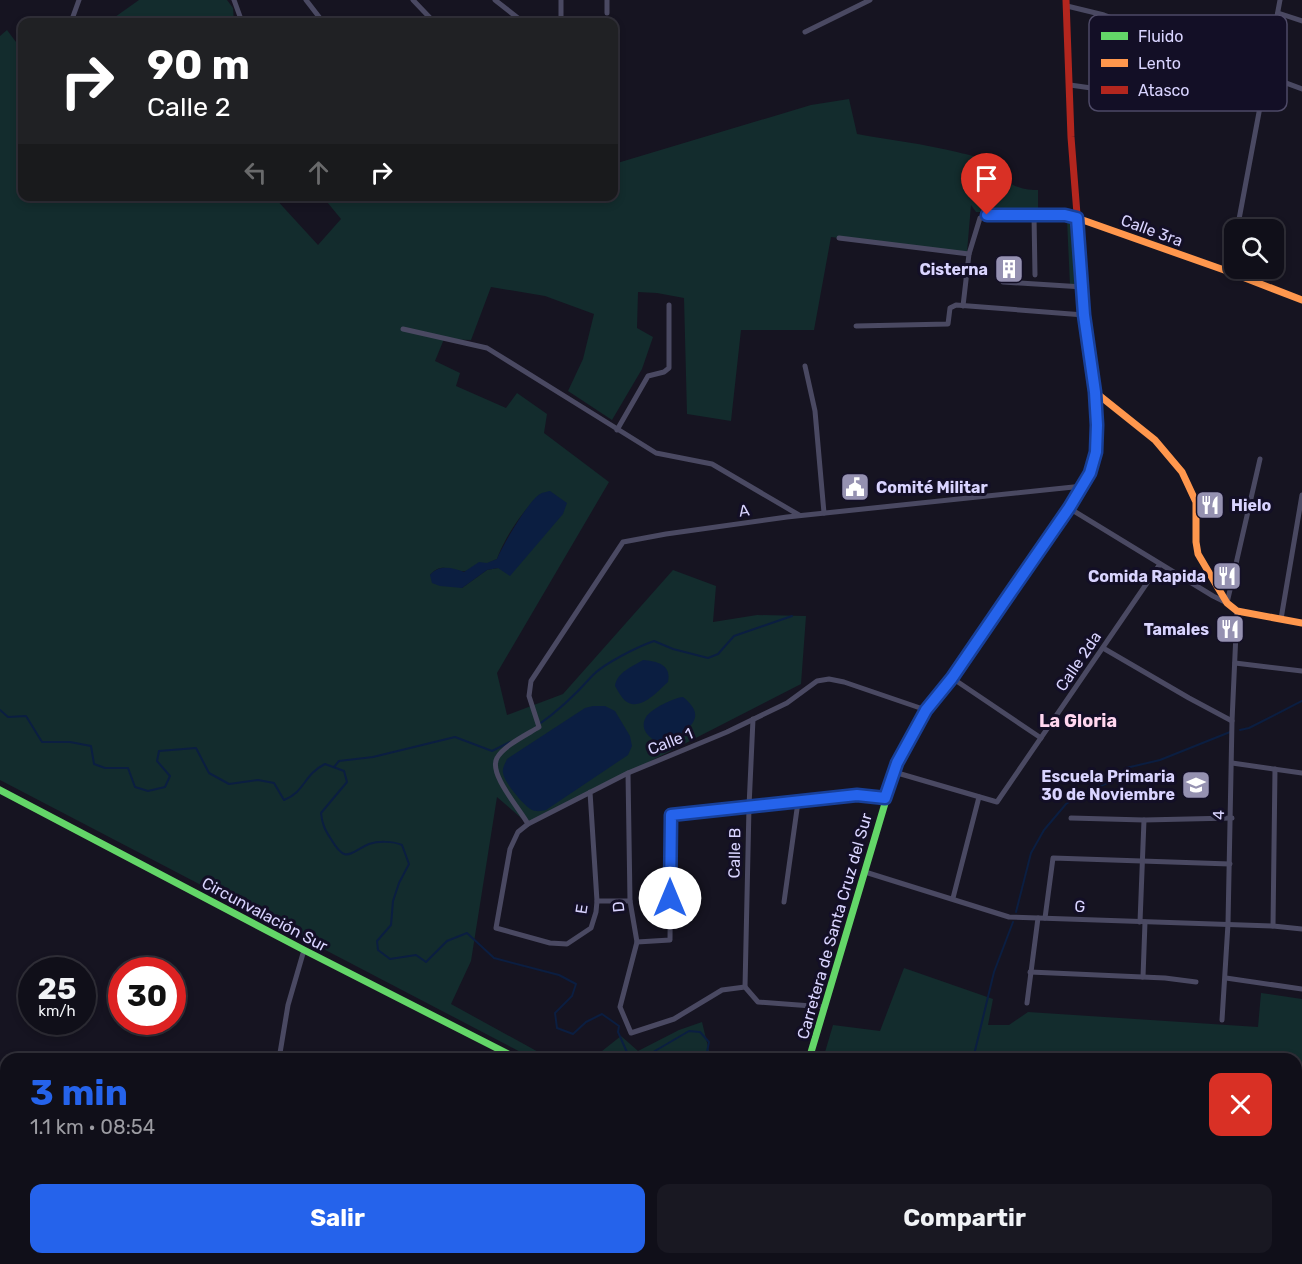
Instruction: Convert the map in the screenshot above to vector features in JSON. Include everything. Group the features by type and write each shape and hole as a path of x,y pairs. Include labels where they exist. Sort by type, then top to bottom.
{"main road":[{"name":"Carretera de Santa Cruz del Sur","path":"811,1053 894,772 926,710 952,678 1083,486 1090,473 1096,452 1095,392 1084,315 1077,218 1066,3"},
{"name":"Calle 3ra","path":"1077,218 1224,270"},
{"name":"Calle 3ra","path":"1248,279 1302,300"},
{"path":"1095,392 1155,440 1182,472 1197,502 1198,554 1227,603 1237,611 1302,623"},
{"name":"Circunvalación Sur","path":"0,790 304,950 506,1053"}],"street":[{"path":"72,18 79,0"},
{"path":"234,0 241,18"},
{"path":"306,0 320,18"},
{"path":"413,0 430,18"},
{"path":"495,0 518,18"},
{"path":"561,0 561,18"},
{"path":"607,13 608,0"},
{"path":"805,32 870,0"},
{"path":"1280,0 1278,13 1284,15"},
{"path":"1066,3 1104,15"},
{"path":"1287,16 1302,21"},
{"path":"1287,84 1302,89"},
{"path":"1070,85 1089,88"},
{"path":"1239,219 1259,111"},
{"name":"Calle 3ra","path":"969,254 980,218 987,215 1065,215 1077,218"},
{"path":"1034,215 1035,275"},
{"path":"839,238 969,254 963,306"},
{"path":"1003,282 1083,287"},
{"path":"617,430 648,376 664,372 669,368 669,305"},
{"path":"856,326 948,324 952,306 1084,315"},
{"path":"404,328 487,348 656,453 712,464 800,516"},
{"path":"805,366 815,411 824,513"},
{"path":"1069,508 1227,603 1260,459"},
{"name":"A","path":"528,824 500,782 495,764 497,757 539,727 529,696 531,681 623,542 824,513 1083,486"},
{"path":"1281,619 1302,495"},
{"name":"Calle 2da","path":"979,797 997,802 1160,564"},
{"name":"4","path":"1222,1020 1226,978 1232,818 1237,611"},
{"path":"1102,648 1233,721"},
{"path":"1236,663 1302,671"},
{"path":"952,678 1041,738"},
{"name":"Calle 1","path":"496,928 510,849 518,832 528,824 590,792 628,773 728,732 786,703 817,681 829,679 875,691 926,710"},
{"name":"Calle B","path":"746,987 753,719"},
{"path":"1232,763 1302,773"},
{"path":"1273,926 1275,769"},
{"path":"894,772 979,797 953,898"},
{"name":"D","path":"628,773 630,901 637,942 620,1007 631,1033 674,1019 722,990 746,987"},
{"name":"E","path":"496,928 550,943 567,944 591,928 597,901 590,792"},
{"path":"637,942 670,940 671,815 857,795 885,798"},
{"path":"784,902 798,802"},
{"path":"1071,818 1144,820 1232,818"},
{"path":"1143,977 1144,820"},
{"path":"1027,1003 1030,972 1053,858 1230,864"},
{"name":"G","path":"864,872 1009,917 1228,924 1302,929"},
{"path":"597,901 630,901"},
{"path":"280,1053 288,1005 304,950"},
{"path":"1030,972 1143,977 1196,982"},
{"path":"1226,978 1302,989"},
{"path":"746,987 758,1002 825,1007"}],"green space":[{"path":"139,0 227,0 233,8 234,18 114,18"},
{"path":"7,30 18,45 18,201 278,201 318,245 341,219 326,201 618,201 618,163 811,105 849,99 857,134 971,156 988,164 1011,184 1038,190 1038,212 976,212 971,205 967,252 831,237 814,330 741,330 731,421 687,414 684,298 638,292 637,328 653,337 642,369 612,420 568,391 583,359 594,314 545,296 491,287 471,340 444,339 435,361 460,373 456,386 506,408 517,393 547,414 544,433 609,482 497,673 507,715 563,694 673,570 716,586 713,622 757,615 806,616 801,684 528,824 497,797 471,961 451,1004 540,1053 523,1053 0,780 0,36","holes":["540,494 498,568 487,570 462,588 430,575 439,568 466,571 497,559 515,524"]},
{"path":"1067,220 1073,220 1075,286 1070,285"},
{"path":"904,968 993,999 988,1025 1009,1025 1028,1012 1258,1027 1261,993 1302,999 1302,1053 825,1053 833,1025 880,1031"},
{"path":"702,1022 710,1053 600,1053 621,1036 638,1051 679,1030"}],"water":[{"path":"550,491 567,503 563,514 510,576 498,568 487,570 462,588 432,583 430,575 438,569 451,568 464,572 479,562 487,563 497,559 529,505 540,494"},
{"path":"643,660 653,661 666,668 669,676 668,682 649,699 632,704 623,699 615,686 616,681 622,673"},
{"path":"683,697 695,712 695,719 691,725 663,744 651,738 644,726 646,717 663,704"},
{"path":"605,706 615,711 630,736 632,746 628,755 546,810 532,810 524,804 504,777 503,769 507,759 585,708"}],"waterway":[{"path":"538,725 567,702 598,670 647,644 654,641 673,649 708,658 718,654 734,636 792,616"},
{"path":"1240,730 1249,728 1302,701"},
{"path":"0,710 8,717 26,716 42,742 70,742 91,746 94,764 105,768 128,768 135,787 148,791 165,787 170,776 157,761 159,751 196,748 209,773 229,784 258,780 274,783 284,800 297,792 312,773 325,764 344,771 347,782 321,813 324,827 336,847 348,854 373,843 394,843 402,845 409,864 393,901 391,925 377,941 378,950 390,959 416,955 426,962 447,941 467,933 494,958 559,975 576,984 572,996 555,1013 557,1028 573,1034 586,1022 602,1014 619,1026 618,1032 627,1053"},
{"path":"1016,912 1031,853 1044,830 1066,804 1112,781 1126,768 1160,760 1230,732"},
{"path":"334,767 339,761 373,757 455,737 492,751 510,742"},
{"path":"974,1053 994,972 1013,922"},
{"path":"651,1053 689,1031 700,1032 709,1042 706,1053"}],"traffic: fast":[{"path":"811,1053 897,763 926,710 952,678 1083,486 1091,467"},
{"path":"0,790 304,950 506,1053"}],"traffic: slow":[{"path":"1077,218 1302,300"},
{"path":"1078,227 1097,417 1095,450 1091,467"},
{"path":"1095,392 1155,440 1182,472 1196,502 1198,554 1227,603 1237,611 1302,623"}],"traffic: jam":[{"path":"1066,0 1071,137 1078,227"}],"place":[{"name":"Cisterna","path":"1009,269"},
{"name":"Comité Militar","path":"855,487"},
{"name":"Hielo","path":"1210,505"},
{"name":"Comida Rapida","path":"1227,576"},
{"name":"Tamales","path":"1230,629"},
{"name":"Escuela Primaria 30 de Noviembre","path":"1196,785"}],"district":[{"name":"La Gloria","path":"1078,721"}],"route":[{"path":"670,898 671,815 857,795 885,798 897,763 926,710 952,678 1069,508 1090,473 1096,452 1097,425 1095,392 1084,315 1077,218 1065,215 987,215"}]}
